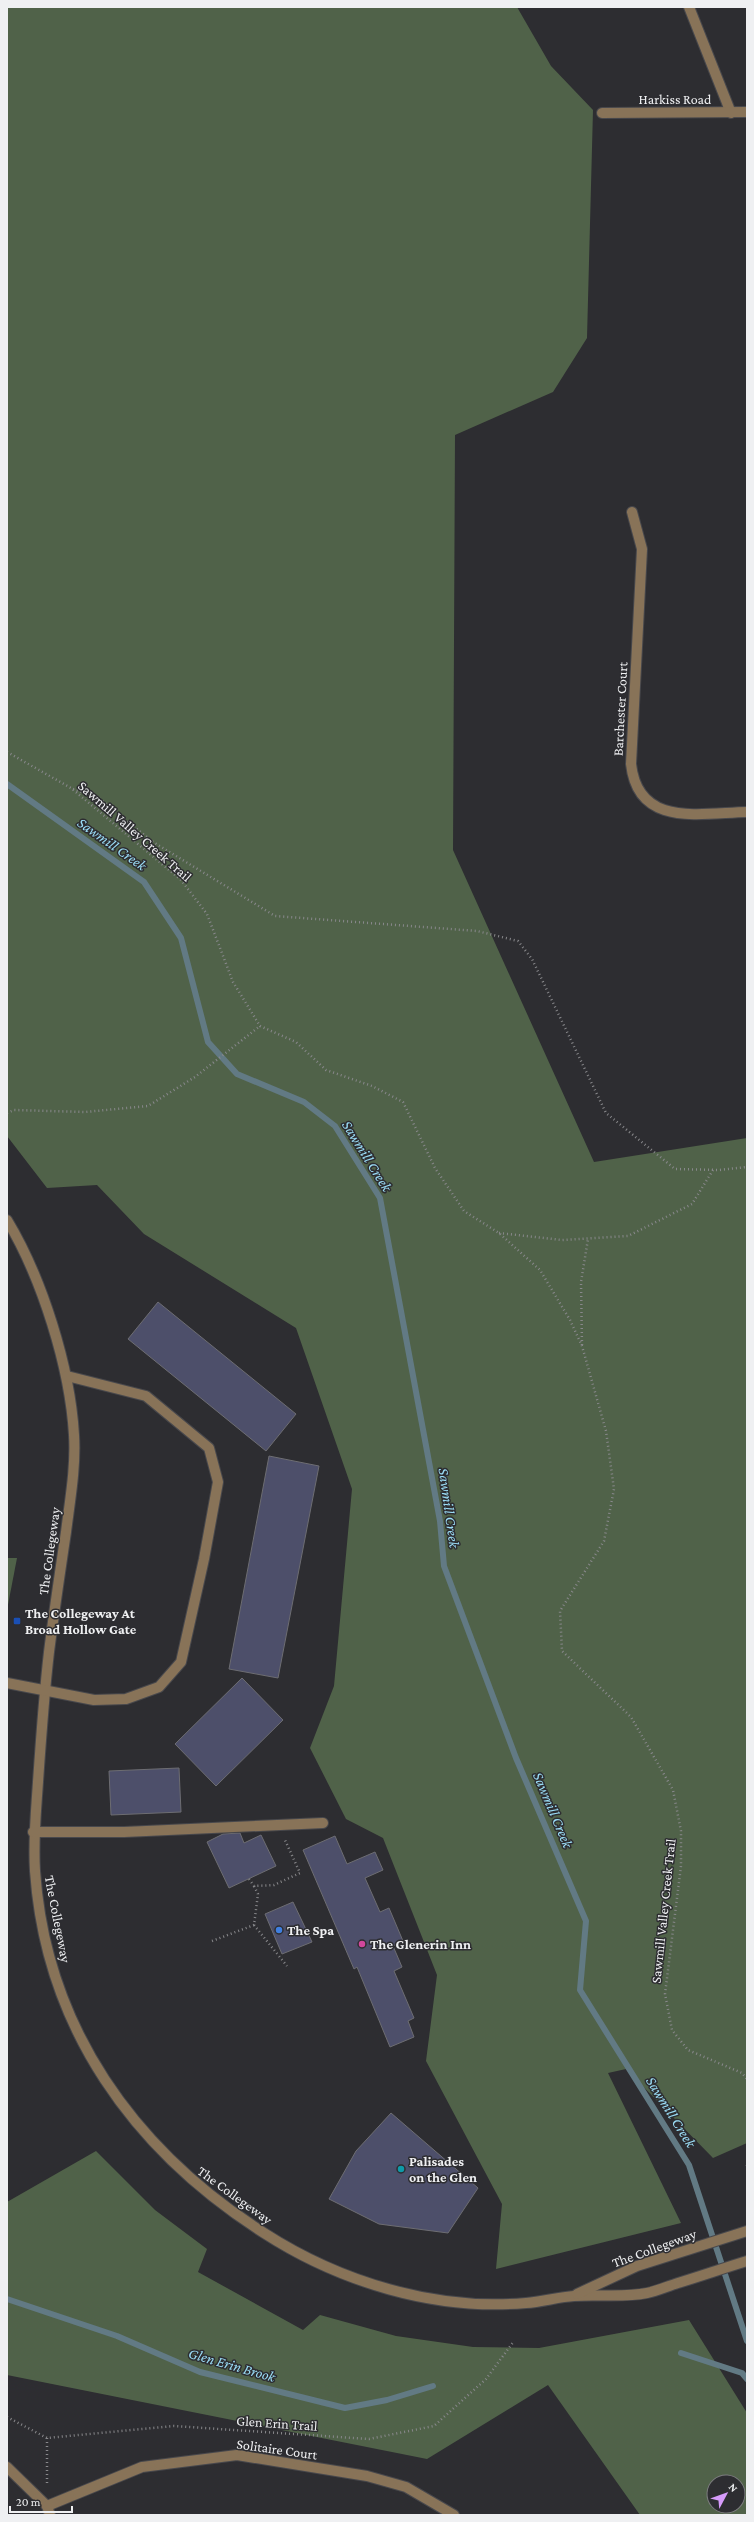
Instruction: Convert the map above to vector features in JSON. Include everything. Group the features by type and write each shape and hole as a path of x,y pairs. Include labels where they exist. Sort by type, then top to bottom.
{"street":[{"path":"689,7 731,113"},
{"name":"Harkiss Road","path":"602,113 747,112"},
{"name":"Barchester Court","path":"632,512 642,549 631,764 636,784 645,800 668,813 747,812"},
{"name":"The Collegeway","path":"7,1220 44,1299 67,1376 74,1436 73,1483 45,1689 33,1832 40,1916 53,1970 76,2032 103,2080 144,2134 187,2177 228,2210 272,2239 312,2261 369,2284 412,2296 452,2302 524,2303 573,2296 646,2293 747,2261"},
{"path":"7,1683 45,1689 94,1700 126,1699 159,1687 182,1662 204,1559 218,1482 209,1448 146,1396 67,1376"},
{"path":"33,1832 124,1832 323,1824"},
{"name":"The Collegeway","path":"573,2296 637,2266 747,2231"},
{"name":"Solitaire Court","path":"48,2511 142,2466 236,2455 367,2476 406,2486 454,2515"},
{"path":"7,2467 48,2511"}],"path":[{"name":"Sawmill Valley Creek Trail","path":"7,752 71,788 181,880 207,914 233,982 260,1026 296,1042 326,1070 372,1086 403,1102 435,1168 464,1211 499,1233 540,1270 570,1320 582,1346 606,1431 614,1489 604,1541 560,1611 562,1651 632,1717 673,1790 682,1831 681,1866 675,1902 665,1994 672,2030 688,2050 742,2073 747,2078"},
{"path":"71,788 100,799 153,842 276,916 477,931 518,941 532,959 606,1113 675,1169 713,1170 747,1166"},
{"path":"7,1113 14,1110 85,1112 148,1106 180,1087 260,1026"},
{"path":"499,1233 562,1240 628,1236 692,1204 713,1170"},
{"path":"582,1346 582,1282 588,1239"},
{"path":"254,1886 274,1885 300,1873 278,1825"},
{"path":"249,1879 258,1894 254,1925 287,1966"},
{"path":"212,1941 254,1925"},
{"name":"Glen Erin Trail","path":"47,2438 174,2426 369,2439 434,2426 486,2379 514,2341"},
{"path":"7,2417 47,2438 48,2511"}],"green space":[{"path":"7,7 517,7 551,66 593,110 587,338 553,392 455,435 453,850 594,1162 747,1138 747,2143 713,2158 626,2069 608,2073 681,2223 496,2269 502,2204 426,2061 437,1975 383,1838 346,1819 310,1748 334,1686 352,1489 296,1328 144,1234 97,1185 47,1188 7,1136"},
{"path":"7,1558 17,1558 7,1610"},
{"path":"96,2151 155,2210 207,2249 198,2272 303,2330 320,2315 396,2336 473,2347 539,2348 689,2320 747,2413 747,2515 640,2515 548,2385 427,2459 7,2375 7,2202"}],"building":[{"path":"158,1302 296,1414 266,1451 128,1339"},
{"path":"269,1456 319,1466 278,1678 229,1669"},
{"path":"242,1678 283,1720 216,1786 175,1744"},
{"path":"179,1768 181,1812 111,1815 109,1771"},
{"path":"240,1833 244,1843 261,1835 276,1866 229,1888 207,1842 223,1834"},
{"name":"The Glenerin Inn","path":"335,1836 347,1864 375,1852 383,1870 365,1878 380,1912 389,1908 403,1941 393,1946 402,1967 394,1971 414,2018 408,2021 414,2037 390,2047 357,1967 354,1969 303,1850"},
{"path":"293,1902 312,1942 282,1954 265,1914"},
{"name":"Palisades on the Glen","path":"391,2113 478,2188 448,2233 379,2224 329,2199 356,2151"}],"waterway":[{"name":"Sawmill Creek","path":"7,784 144,882 181,938 208,1042 237,1074 304,1102 335,1126 380,1198 440,1521 444,1566 516,1758 586,1921 580,1990 689,2165 747,2341"},
{"name":"Glen Erin Brook","path":"7,2299 117,2336 200,2372 345,2408 387,2400 433,2386"},
{"name":"Glen Erin Brook","path":"681,2353 742,2373 747,2379"}],"place":[{"name":"The Collegeway At Broad Hollow Gate","path":"17,1621"},
{"name":"The Spa","path":"279,1930"},
{"name":"The Glenerin Inn","path":"362,1944"},
{"name":"Palisades on the Glen","path":"401,2169"}]}
